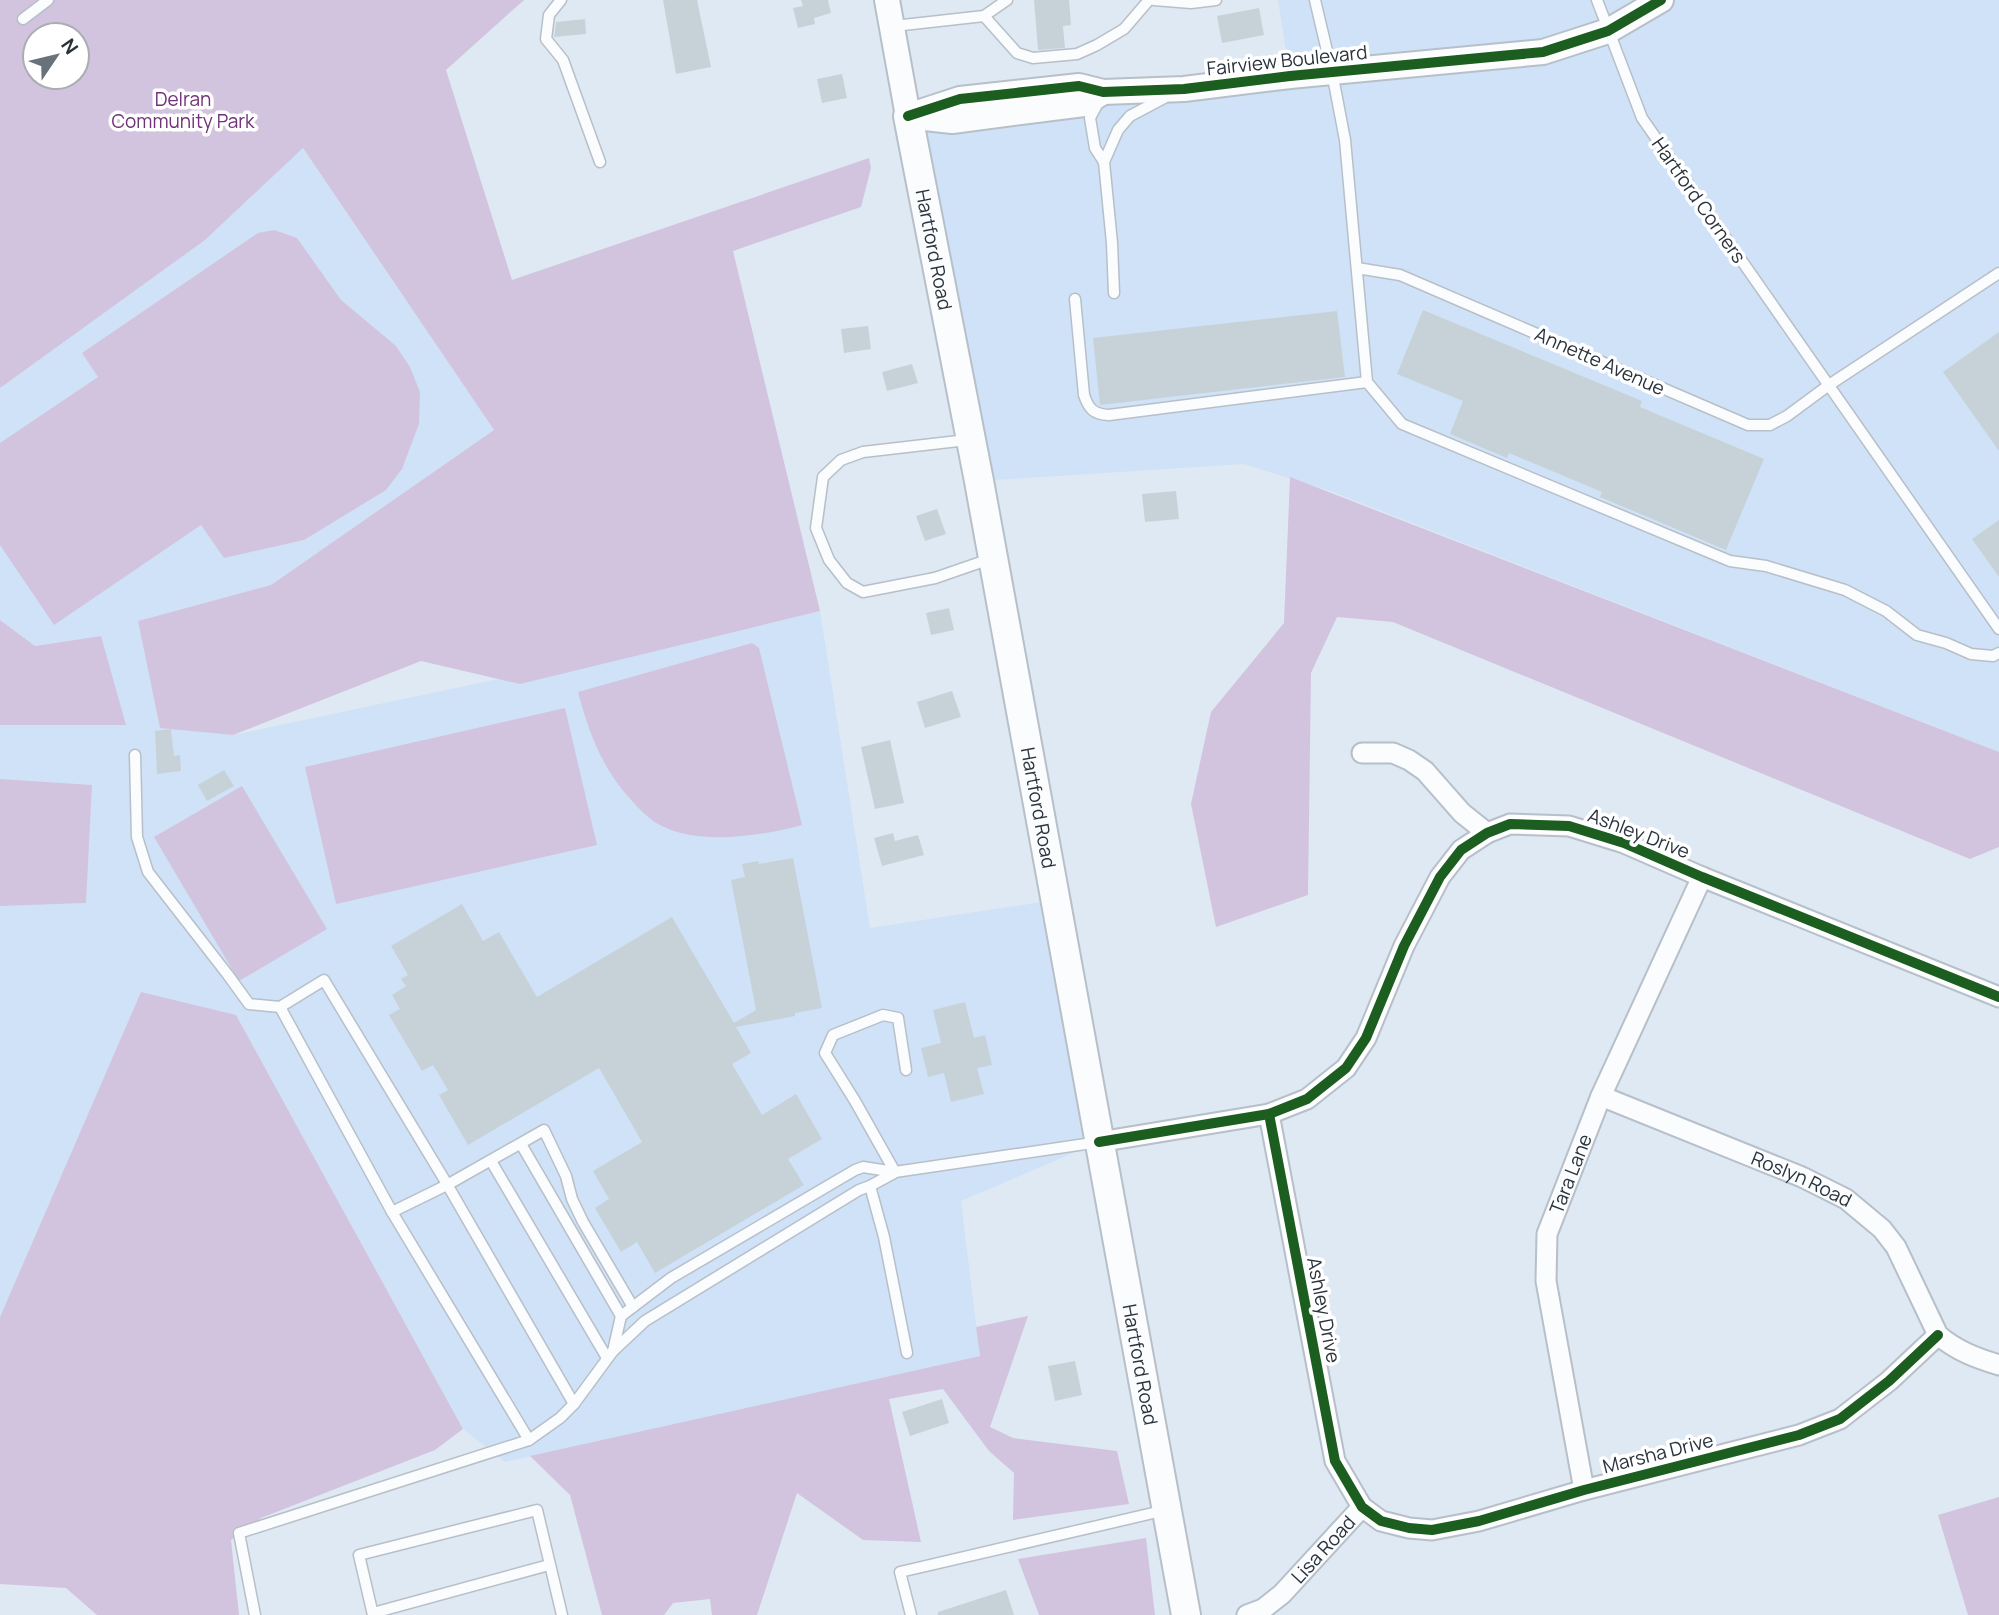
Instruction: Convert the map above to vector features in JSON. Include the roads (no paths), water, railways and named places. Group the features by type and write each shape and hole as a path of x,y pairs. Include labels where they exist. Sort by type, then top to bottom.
{"main road":[{"name":"Hartford Road","path":"908,116 993,558 1186,1615"}],"street":[{"name":"Hartford Road","path":"887,0 908,116"},
{"name":"Fairview Boulevard","path":"908,116 965,120 1084,104 1103,92 1184,89 1543,52 1608,31 1661,0"},
{"path":"1362,753 1393,753 1409,760 1425,771 1462,813 1487,833"},
{"name":"Ashley Drive","path":"1099,1142 1269,1114 1307,1099 1346,1068 1366,1038 1404,946 1440,877 1461,850 1487,833 1510,824 1569,826 1624,843 1999,997"},
{"name":"Tara Lane","path":"1584,1490 1546,1281 1547,1234 1601,1096 1702,877"},
{"name":"Roslyn Road","path":"1601,1096 1802,1177 1846,1199 1882,1229 1896,1247 1938,1335"},
{"name":"Ashley Drive","path":"1269,1114 1335,1461 1362,1507"},
{"path":"1938,1335 1965,1353 1999,1365"},
{"name":"Marsha Drive","path":"1362,1507 1381,1521 1432,1530 1479,1521 1584,1490 1799,1435 1840,1419 1889,1381 1938,1335"},
{"name":"Lisa Road","path":"1247,1615 1263,1609 1282,1594 1362,1507"}],"lane":[{"path":"23,19 48,0"},
{"path":"561,0 549,15 546,39 563,60 600,162"},
{"path":"892,26 984,16 1006,0"},
{"path":"984,16 1017,53 1033,58 1077,54 1124,29 1149,0"},
{"path":"1154,0 1191,3 1216,0"},
{"path":"1315,0 1345,140 1367,382 1402,424 1730,561 1766,566 1845,590 1886,611 1917,635 1971,654 1993,656 1999,653"},
{"name":"Hartford Corners","path":"1597,0 1642,118 1999,629"},
{"path":"1104,162 1118,130 1130,116 1184,89"},
{"path":"1103,92 1090,118 1096,148 1104,162 1114,293"},
{"name":"Annette Avenue","path":"1357,268 1401,275 1748,425 1770,425 1787,416 1829,385 1999,273"},
{"path":"1075,299 1084,395 1087,406 1098,415 1367,382"},
{"path":"971,440 863,452 841,460 822,477 816,528 829,559 847,583 863,592 935,578 993,558"},
{"path":"135,755 137,837 148,872 248,1004 279,1007 324,980 574,1404"},
{"path":"279,1007 392,1212 529,1440"},
{"path":"895,1172 825,1053 833,1035 883,1015 898,1018 906,1070"},
{"path":"392,1212 447,1185 544,1130 566,1176 572,1199 583,1222 633,1307"},
{"path":"610,1354 621,1316 671,1278 855,1170 863,1167 895,1172 1099,1142"},
{"path":"522,1144 621,1316"},
{"path":"491,1161 610,1354"},
{"path":"255,1615 239,1533 529,1440 560,1418 574,1404 610,1354 645,1321 859,1190 895,1172"},
{"path":"870,1186 884,1237 907,1353"},
{"path":"549,1565 373,1614 359,1555 537,1510 562,1615"},
{"path":"911,1615 900,1572 1167,1510"}],"park label":[{"name":"Delran Community Park","path":"183,110"}]}
